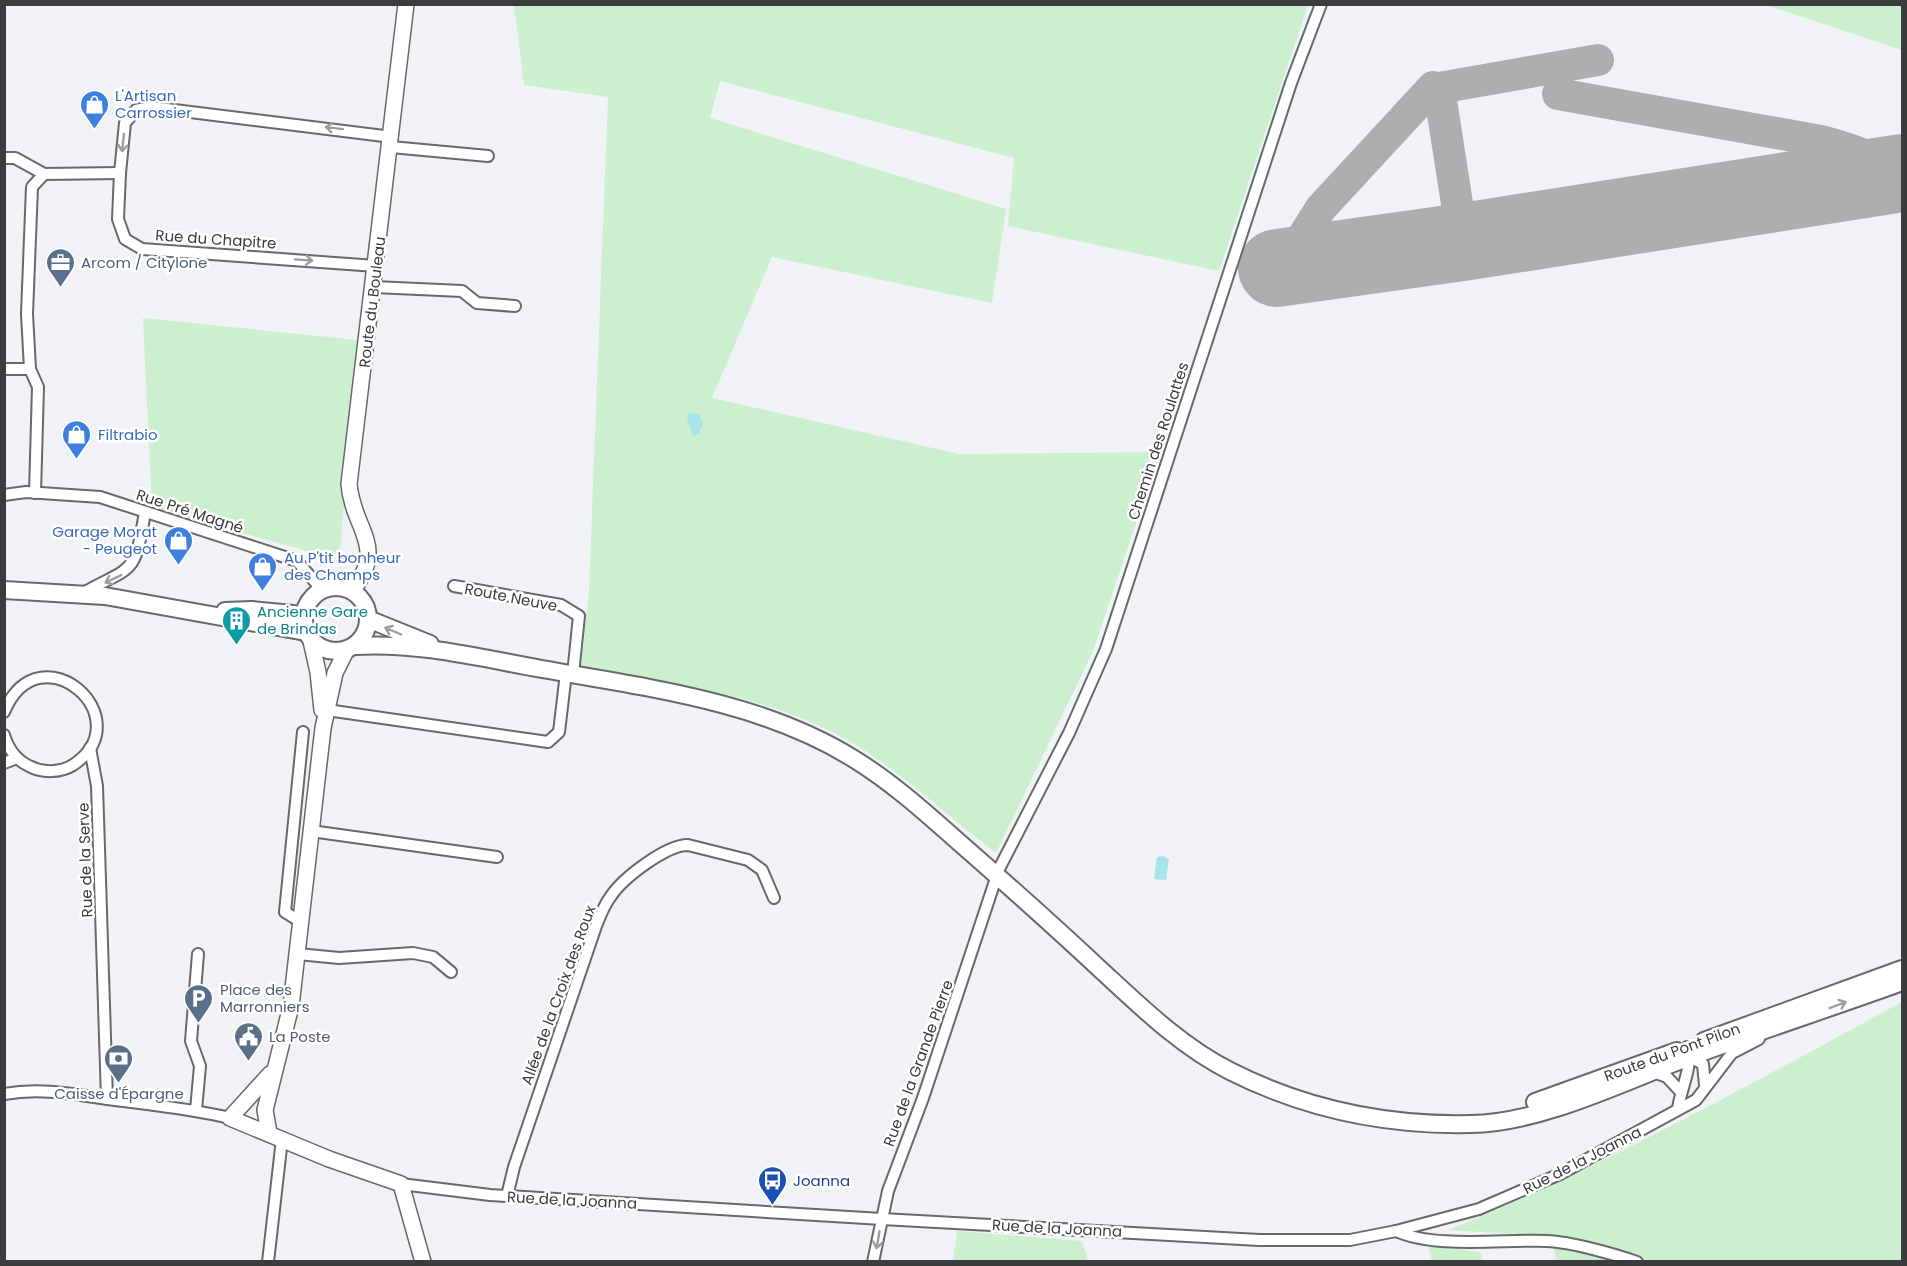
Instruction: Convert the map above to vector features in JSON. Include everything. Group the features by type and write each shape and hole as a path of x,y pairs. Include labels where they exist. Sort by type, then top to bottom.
{"main road":[{"path":"308,636 303,615 306,604 322,590 332,587 352,591 361,598 368,619 362,639 350,648"},
{"path":"4,590 105,596 203,612 308,636 326,651 375,645 459,654 674,693 768,718 828,743 858,761 916,804 1166,1028 1227,1070 1292,1098 1351,1114 1412,1123 1438,1123"},
{"path":"203,612 252,610 303,615"},
{"path":"368,619 459,654"},
{"name":"Route du Pont Pilon","path":"1438,1123 1475,1125 1513,1119 1571,1102 1653,1072 1689,1052 1800,1004 1902,969"},
{"name":"Route du Pont Pilon","path":"1438,1123 1510,1111 1689,1052 1783,1026 1902,982"}],"street":[{"name":"Route du Bouleau","path":"352,591 365,575 369,560 365,534 351,506 349,484 406,4"},
{"name":"Chemin des Roulattes","path":"997,875 1069,733 1106,649 1291,83 1321,4"},
{"name":"Rue du Chapitre","path":"376,266 142,249 125,238 118,219 125,123 136,110 150,107 488,156"},
{"path":"4,158 15,158 44,174 120,173"},
{"path":"35,493 38,387 30,369 27,314 32,187 44,174"},
{"path":"374,287 462,291 477,303 515,306"},
{"path":"4,369 30,369"},
{"name":"Rue Pré Magné","path":"4,495 35,493 100,497 297,561 322,590"},
{"path":"80,594 126,572 138,554 145,512"},
{"name":"Route Neuve","path":"453,586 561,605 579,616 569,674"},
{"path":"308,636 321,690 323,728"},
{"path":"268,1262 276,1136 265,1110 291,1006 323,728 335,673 350,648"},
{"path":"327,710 548,742 559,732 569,674"},
{"name":"Rue de la Serve","path":"4,712 10,699 21,687 35,680 51,677 67,680 81,689 91,702 96,717 96,733 90,748 97,786 105,970 102,1059 107,1099"},
{"path":"301,922 285,912 303,732"},
{"path":"4,735 17,758 35,768 56,771 70,767 90,748"},
{"path":"4,763 17,758"},
{"path":"311,831 496,857"},
{"name":"Allée de la Croix des Roux","path":"507,1196 513,1167 596,926 611,895 639,869 668,850 678,845 688,845 748,860 762,870 774,898"},
{"name":"Rue de la Grande Pierre","path":"873,1262 888,1191 923,1098 997,875"},
{"path":"298,954 339,958 413,953 433,957 451,972"},
{"path":"196,1110 200,1066 191,1041 198,954"},
{"name":"Rue de la Joanna","path":"237,1121 328,1159 401,1184 507,1196 1288,1241 1350,1240 1396,1232 1479,1209 1560,1174 1696,1100 1705,1085 1732,1053 1783,1026"},
{"path":"1678,1109 1689,1052 1703,1064 1705,1085"},
{"path":"237,1121 274,1069"},
{"path":"1653,1072 1667,1077 1680,1091"},
{"path":"4,1094 28,1089 196,1110 237,1121 261,1109 267,1097"},
{"path":"401,1184 423,1262"},
{"path":"1396,1232 1409,1237 1462,1241 1550,1241 1637,1262"}],"green space":[{"path":"514,5 1308,5 1219,271 1008,226 1014,158 720,81 710,118 1006,209 992,303 772,257 712,398 959,454 1160,452 1093,651 996,853 884,764 834,733 765,705 728,695 581,667 589,591 608,97 524,85"},
{"path":"1766,5 1902,5 1902,50"},
{"path":"143,318 357,340 340,551 329,557 152,508"},
{"path":"1902,1002 1902,1261 1557,1261 1550,1236 1448,1230 1621,1151"},
{"path":"957,1231 1082,1241 1088,1261 953,1261"},
{"path":"1428,1246 1480,1252 1483,1261 1432,1261"}],"water":[{"path":"689,413 699,414 703,423 699,434 693,436 687,418"},
{"path":"1163,856 1169,859 1166,880 1154,879 1157,857"}],"taxiway":[{"path":"1463,242 1439,88 1598,60"},
{"path":"1293,265 1304,235 1321,208 1433,87"},
{"path":"1558,94 1821,141 1862,154 1900,174"}],"runway":[{"path":"1277,268 1463,242 1902,173"}],"place":[{"name":"L'Artisan Carrossier","path":"94,130"},
{"name":"Arcom / Citylone","path":"60,288"},
{"name":"Filtrabio","path":"77,460"},
{"name":"Garage Morat - Peugeot","path":"178,566"},
{"name":"Au P'tit bonheur des Champs","path":"263,592"},
{"name":"Ancienne Gare de Brindas","path":"236,646"},
{"name":"Place des Marronniers","path":"199,1024"},
{"name":"La Poste","path":"248,1062"},
{"name":"Caisse d'Épargne","path":"119,1084"},
{"name":"Joanna","path":"772,1206"}]}
